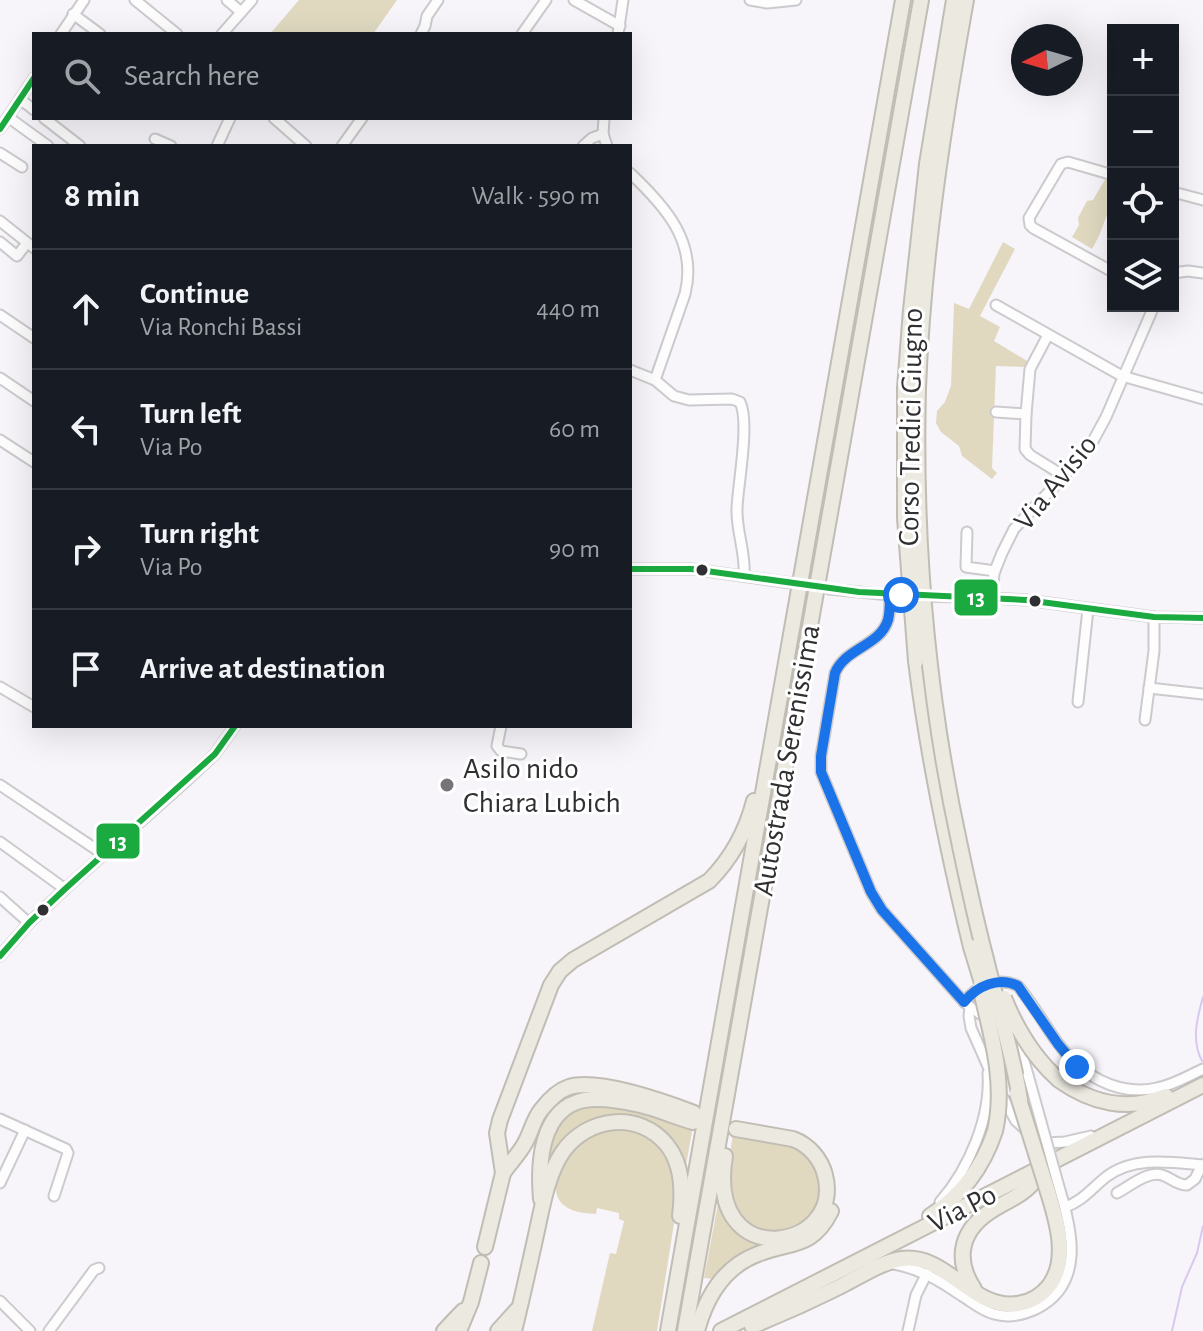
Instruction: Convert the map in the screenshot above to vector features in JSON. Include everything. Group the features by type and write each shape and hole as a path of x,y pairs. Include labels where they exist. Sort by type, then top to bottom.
{"highway":[{"name":"Autostrada Serenissima","path":"668,1331 903,0"},
{"name":"Autostrada Serenissima","path":"685,1331 921,0"},
{"name":"Corso Tredici Giugno","path":"954,0 927,164 911,310 912,388 929,661 944,764 971,891"},
{"name":"Corso Tredici Giugno","path":"966,0 947,113 912,388 905,518 923,717 941,819 971,947"},
{"path":"503,1173 497,1133 500,1120 551,985 560,971 573,960 694,891 720,870 732,854 749,819 762,762 775,728"},
{"path":"971,891 994,973 1010,1012 1036,1057 1059,1080 1092,1099 1122,1104 1161,1098 1203,1082"},
{"path":"971,891 1020,1100"},
{"path":"746,1328 793,1310 903,1259 937,1267 997,1304 1013,1305 1035,1298 1049,1285 1058,1268 1060,1252 1054,1190 1009,1075 971,947"},
{"path":"855,1262 953,1199 971,1180 987,1154 1000,1103 998,1072 971,947"},
{"path":"697,1331 710,1296 726,1274 752,1257 795,1245 815,1233 830,1213 835,1196 836,1180 832,1165 813,1140 794,1130 736,1125 799,1141 813,1152 826,1180 825,1202 810,1225 782,1239 755,1236 736,1221 728,1209 724,1197 723,1167 740,1073 743,1005"},
{"name":"Via Po","path":"721,1331 1126,1125 1203,1082"},
{"path":"485,1247 503,1173 526,1141 540,1111 555,1095 570,1087 593,1086 629,1092 694,1118 631,1103 592,1099 574,1103 558,1116 546,1137 540,1159 541,1211"},
{"path":"1059,1168 1203,1094"},
{"path":"514,1331 541,1211 559,1159 585,1131 603,1123 636,1123 648,1128 668,1145 674,1157 681,1182 681,1209 674,1254 676,1284"},
{"name":"Via Po","path":"746,1328 1035,1180 1028,1189 977,1221 968,1235 962,1250 963,1266 976,1293"},
{"path":"459,1331 471,1302 481,1263"},
{"path":"444,1331 471,1302"},
{"path":"498,1331 520,1307"}],"street":[{"path":"62,32 84,0"},
{"path":"135,0 175,32"},
{"path":"227,0 241,12"},
{"path":"224,32 252,0"},
{"path":"422,32 427,16 438,0"},
{"path":"523,32 546,0"},
{"path":"574,0 619,30 623,0"},
{"path":"750,0 767,3 796,0"},
{"path":"73,14 97,32"},
{"path":"0,129 32,81"},
{"path":"20,99 32,108"},
{"path":"8,117 45,144"},
{"path":"47,120 77,144"},
{"path":"218,144 229,120"},
{"path":"276,120 304,144"},
{"path":"343,144 361,120"},
{"path":"604,120 606,144"},
{"path":"585,144 603,134"},
{"path":"155,139 166,144"},
{"path":"0,153 22,167"},
{"path":"1107,173 1068,162 1061,164 1029,218 1033,228 1107,269"},
{"path":"632,175 669,214 689,262 688,284 655,380"},
{"path":"1179,194 1203,200"},
{"path":"1,223 31,246 17,256 2,246"},
{"path":"1179,272 1203,273"},
{"path":"996,305 1122,376 1203,399"},
{"name":"Via Avisio","path":"992,598 995,571 1014,529 1093,441 1151,312"},
{"path":"0,315 32,337"},
{"path":"1048,335 1030,369 1025,445 1027,453 1064,476"},
{"path":"632,371 655,380 674,396 689,400 732,399 740,402 743,408 742,473 737,509 744,576"},
{"path":"0,378 32,400"},
{"path":"996,412 1026,414"},
{"path":"0,440 32,461"},
{"name":"Via Avisio","path":"967,532 966,567 995,571"},
{"path":"632,569 683,568 788,582"},
{"path":"829,589 890,595 992,598 1154,617 1203,618"},
{"path":"887,1264 927,1273 983,1309 994,1314 1014,1316 1042,1306 1058,1292 1070,1265 1072,1240 1065,1207 1054,1190 1028,1075 1013,1029 967,1005 882,910 871,892 821,772 835,673 845,657 880,634 888,621 890,595"},
{"path":"1078,702 1088,609"},
{"path":"1145,720 1154,651 1154,617"},
{"path":"0,687 32,706"},
{"path":"1149,688 1203,694"},
{"path":"0,956 65,889 215,754 234,728"},
{"path":"501,728 498,748 521,754"},
{"path":"0,785 103,854"},
{"path":"0,842 65,889"},
{"path":"0,897 29,923"},
{"path":"1126,1125 1065,1142 1047,1143 1036,1139 1016,1121 971,1028 967,1005 972,992 992,983 1009,981 1018,986 1077,1067 1118,1088 1156,1088 1203,1069"},
{"path":"928,1217 959,1178 970,1156 988,1102 988,1065"},
{"path":"0,1119 66,1149 68,1153 54,1196"},
{"path":"0,1183 25,1130"},
{"path":"1065,1207 1076,1203 1108,1175 1124,1167 1141,1162 1202,1165 1195,1179 1187,1185 1178,1185 1159,1174 1151,1174 1117,1193"},
{"path":"49,1331 94,1270 99,1268"},
{"path":"908,1331 916,1295 927,1273"},
{"path":"0,1301 30,1331"}],"shaded area":[{"path":"299,0 397,0 374,32 272,32"},
{"path":"1107,178 1107,215 1092,249 1072,237 1087,201 1093,200"},
{"path":"1003,242 1015,249 980,316 1000,327 994,341 1029,362 1027,367 996,366 992,468 997,473 992,479 962,456 959,446 941,432 936,423 937,411 945,402 951,386 954,303 969,309"},
{"path":"610,1104 693,1126 685,1171 673,1146 610,1118 552,1163 546,1162 551,1135 571,1109"},
{"path":"630,1127 660,1143 673,1167 676,1211 657,1331 592,1331 610,1253 616,1254 624,1221 619,1219 619,1213 597,1208 596,1214 568,1208 558,1198 557,1178 568,1156 592,1133"},
{"path":"733,1133 796,1144 817,1166 821,1195 815,1213 798,1228 763,1234 736,1215 727,1175"},
{"path":"719,1198 727,1218 738,1231 753,1239 774,1243 715,1279 704,1278"}],"waterway":[{"path":"1202,1061 1196,1037 1203,997"},
{"path":"1172,1331 1182,1287 1197,1253 1203,1226"}],"transit line":[{"name":"13","path":"0,129 32,81"},
{"name":"13","path":"632,569 692,569 859,592 1026,600 1154,617 1203,618"},
{"name":"13","path":"0,956 65,889 215,754 234,728"}],"place":[{"name":"Asilo nido Chiara Lubich","path":"447,785"}],"route":[{"path":"901,595 890,595 888,621 880,634 839,663 821,756 821,772 871,892 882,910 964,1002 972,992 992,983 1009,981 1018,986 1077,1067"}]}
